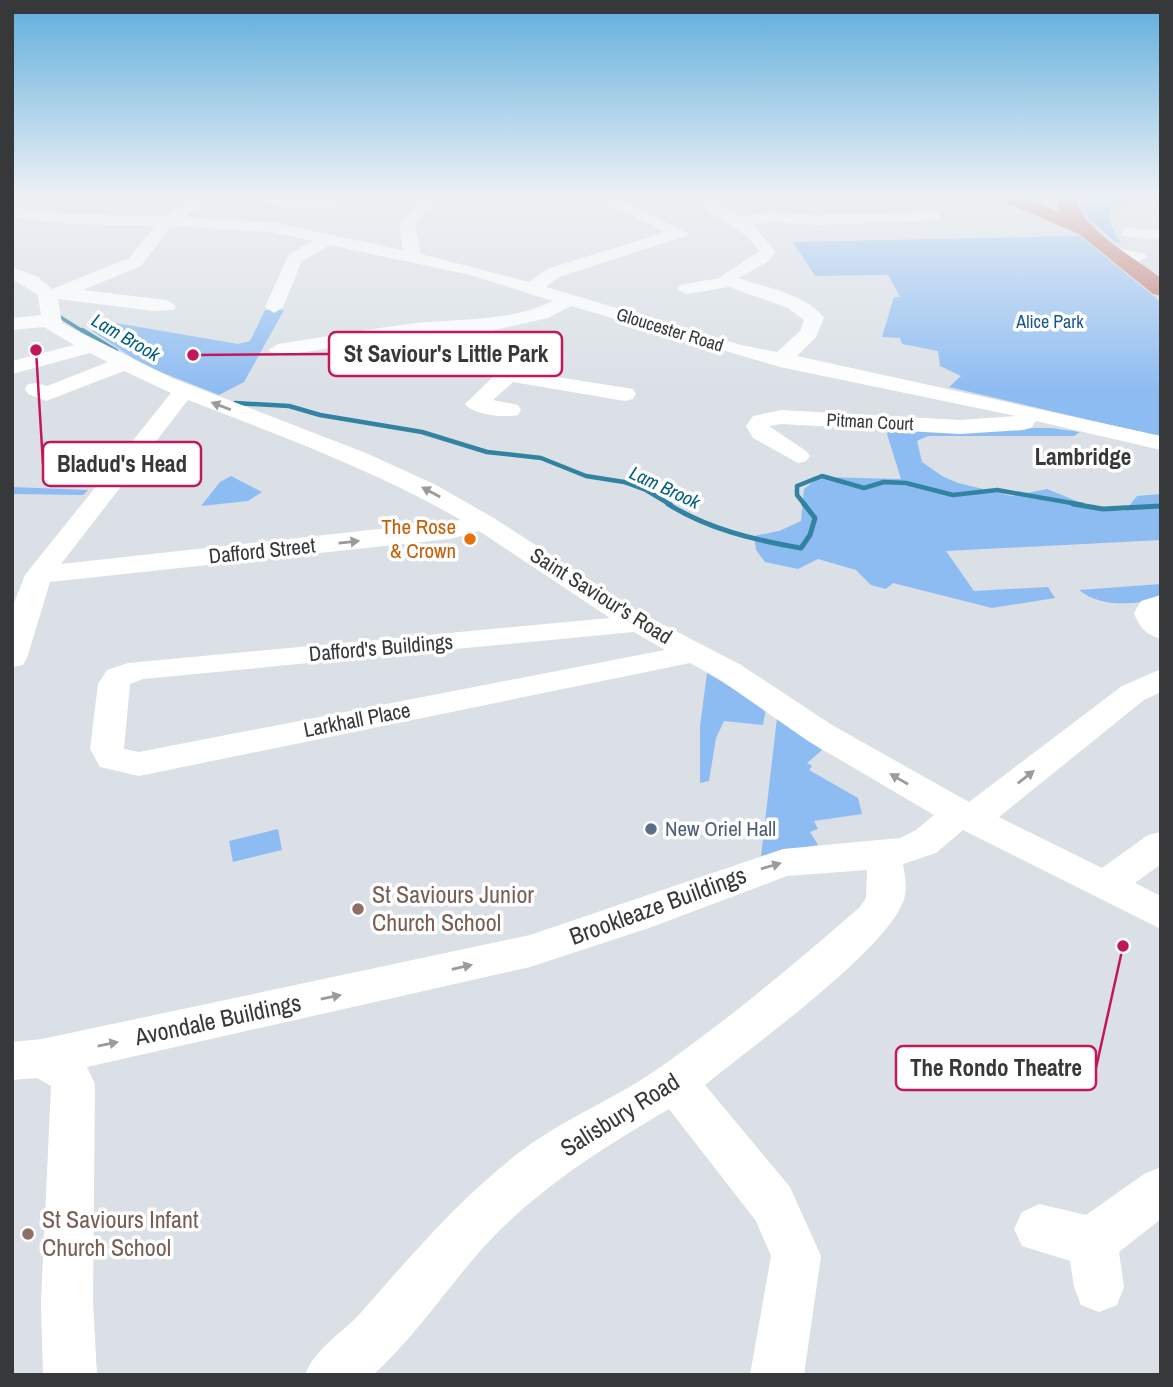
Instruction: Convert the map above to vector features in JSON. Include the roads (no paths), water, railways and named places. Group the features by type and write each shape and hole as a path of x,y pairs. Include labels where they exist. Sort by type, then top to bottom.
{"highway":[{"path":"1138,262 1161,289"}],"street":[{"path":"54,295 135,262"},
{"path":"282,304 294,262"},
{"name":"Gloucester Road","path":"427,262 474,271 713,344 780,361 1030,411 1161,443"},
{"path":"532,288 553,273 589,262"},
{"path":"686,289 732,276 755,262"},
{"path":"12,272 54,295 90,295 134,306 167,306"},
{"path":"732,276 795,304 814,318 809,333 780,361"},
{"path":"12,324 51,320 54,295"},
{"path":"278,350 418,329 485,327 525,319 571,299"},
{"name":"Saint Saviour's Road","path":"51,320 55,327 122,364 183,391 358,458 427,490 483,522 631,619 752,686 820,733 966,815 1161,914"},
{"path":"485,327 483,360 491,368 508,375 625,394"},
{"path":"12,368 91,346"},
{"path":"36,389 46,394 122,364"},
{"path":"508,375 476,404 510,410"},
{"path":"12,658 22,620 39,575 183,391"},
{"name":"Pitman Court","path":"798,456 761,433 757,426 761,421 781,417 960,427 1023,423 1030,411"},
{"name":"Dafford Street","path":"39,575 450,531 483,522"},
{"path":"1161,603 1151,607 1148,613 1151,621 1161,630"},
{"name":"Dafford's Buildings","path":"128,672 623,626 629,624 631,619"},
{"name":"Larkhall Place","path":"128,672 114,684 107,749 112,759 139,764 695,653"},
{"name":"Brookleaze Buildings","path":"395,983 530,951 635,917 783,863 916,847 966,815 1133,693 1161,679"},
{"path":"1105,884 1161,845"},
{"name":"Salisbury Road","path":"332,1375 373,1339 466,1230 537,1168 582,1135 675,1082 806,979 874,918 885,900 887,883 883,853"},
{"name":"Avondale Buildings","path":"27,1060 395,983"},
{"path":"27,1060 67,1072 73,1084 67,1302 70,1375"},
{"path":"675,1082 774,1204 796,1256 777,1375"},
{"path":"1039,1229 1096,1264 1161,1190"}],"waterway":[{"name":"Lam Brook","path":"57,315 84,332"},
{"name":"Lam Brook","path":"82,330 116,351"},
{"name":"Lam Brook","path":"235,403 289,406 320,415 422,432 487,452 541,458 586,476 624,482 646,490 671,505"},
{"name":"Lam Brook","path":"805,505 797,495 797,486 822,476 864,488 884,482 906,483 953,495 997,490 1083,505"},
{"name":"Lam Brook","path":"668,504 683,513 732,532 801,548 810,535 815,518 804,504"},
{"name":"Lam Brook","path":"1073,504 1103,509 1161,506"}],"place":[{"name":"Bladud's Head","path":"36,350"},
{"name":"St Saviour's Little Park","path":"193,355"},
{"name":"The Rose & Crown","path":"470,539"},
{"name":"New Oriel Hall","path":"651,829"},
{"name":"St Saviours Junior Church School","path":"358,909"},
{"name":"The Rondo Theatre","path":"1123,946"},
{"name":"St Saviours Infant Church School","path":"28,1234"}],"district":[{"name":"Lambridge","path":"1083,457"}],"park label":[{"name":"Alice Park","path":"1050,322"}]}
